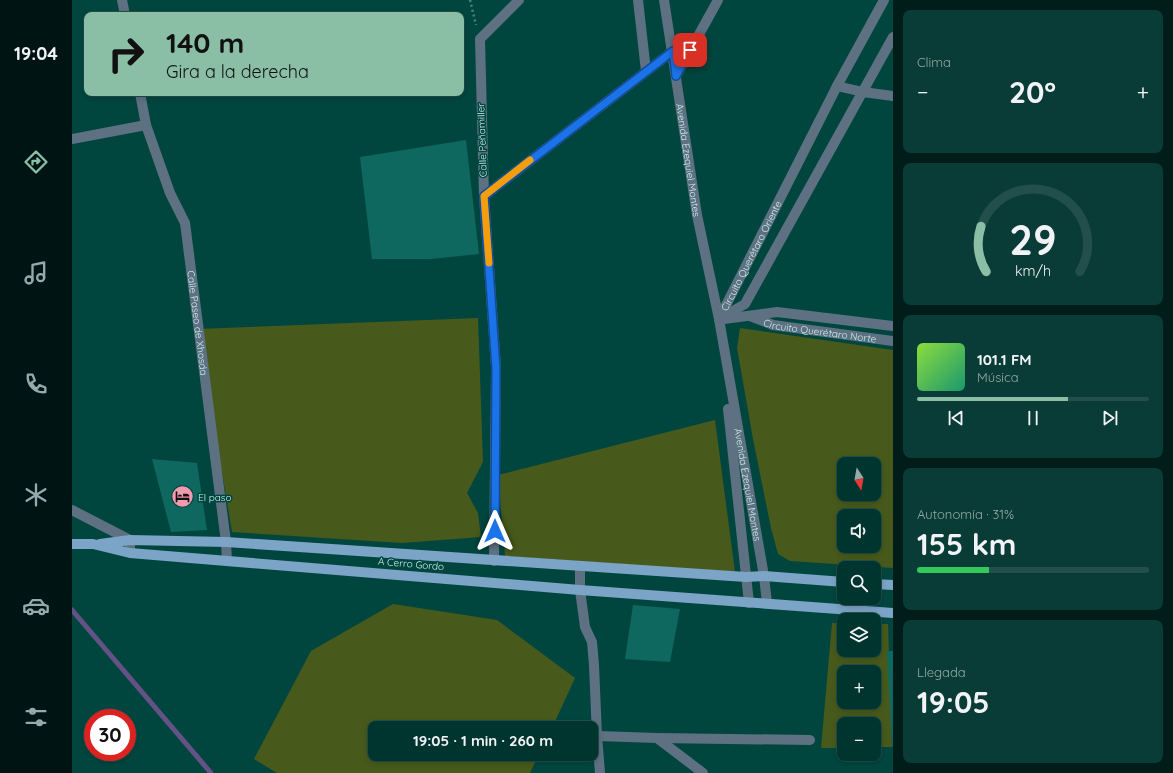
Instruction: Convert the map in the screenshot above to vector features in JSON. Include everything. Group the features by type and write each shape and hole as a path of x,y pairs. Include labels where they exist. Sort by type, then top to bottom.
{"main road":[{"name":"A Cerro Gordo","path":"72,544 93,544 130,540 226,542 580,567 746,577 764,576 837,581"},
{"name":"A Cerro Gordo","path":"93,544 130,553 580,590 893,613"},
{"path":"881,585 893,586"}],"street":[{"path":"122,0 124,12"},
{"path":"480,39 519,0"},
{"path":"638,0 646,71"},
{"name":"Avenida Ezequiel Montes","path":"664,0 697,215 718,320 764,576 767,603"},
{"path":"676,76 718,0"},
{"name":"Circuito Querétaro Oriente","path":"718,320 837,86 884,0"},
{"name":"Circuito Querétaro Oriente","path":"718,320 745,304 893,37"},
{"name":"Calle Peñamiller","path":"480,39 484,196 496,368 494,561"},
{"path":"484,196 673,51"},
{"path":"837,86 863,92 893,96"},
{"name":"Calle Paseo de Xhosda","path":"141,96 146,125 170,193 184,223 226,542 227,561"},
{"path":"72,139 146,125"},
{"name":"Circuito Querétaro Norte","path":"718,320 777,312 893,326"},
{"name":"Circuito Querétaro Norte","path":"748,316 773,325 893,341"},
{"name":"Avenida Ezequiel Montes","path":"718,320 749,603"},
{"path":"72,510 130,540 130,553"},
{"path":"580,567 580,590 585,627 592,642 596,721"},
{"path":"598,736 810,740"},
{"path":"657,738 703,773"},
{"path":"598,748 600,773"}],"path":[{"path":"470,0 480,39"}],"green space":[{"path":"478,318 483,462 467,493 478,513 481,537 402,543 232,532 198,329"},
{"path":"740,328 893,350 893,568 881,567 881,561 837,561 837,564 790,561 778,554 771,528 737,348"},
{"path":"715,420 735,572 505,556 498,475"},
{"path":"393,604 497,620 575,678 555,721 368,721 368,761 536,761 530,773 277,773 254,759 311,651"},
{"path":"832,623 837,623 837,657 881,657 881,624 888,624 892,747 881,747 881,717 837,717 837,748 821,748"}],"building":[{"path":"466,140 479,254 431,259 372,259 360,157"},
{"name":"El paso","path":"152,459 197,463 207,530 171,532"},
{"path":"633,605 680,609 670,662 625,659"},
{"path":"887,651 893,651 893,747 892,747"}],"waterway":[{"path":"72,610 211,773"}],"slow traffic":[{"path":"489,263 484,196 530,160"}],"place":[{"name":"El paso","path":"182,497"}],"route":[{"path":"495,531 496,368 484,196 673,51 676,76 690,50"}]}
